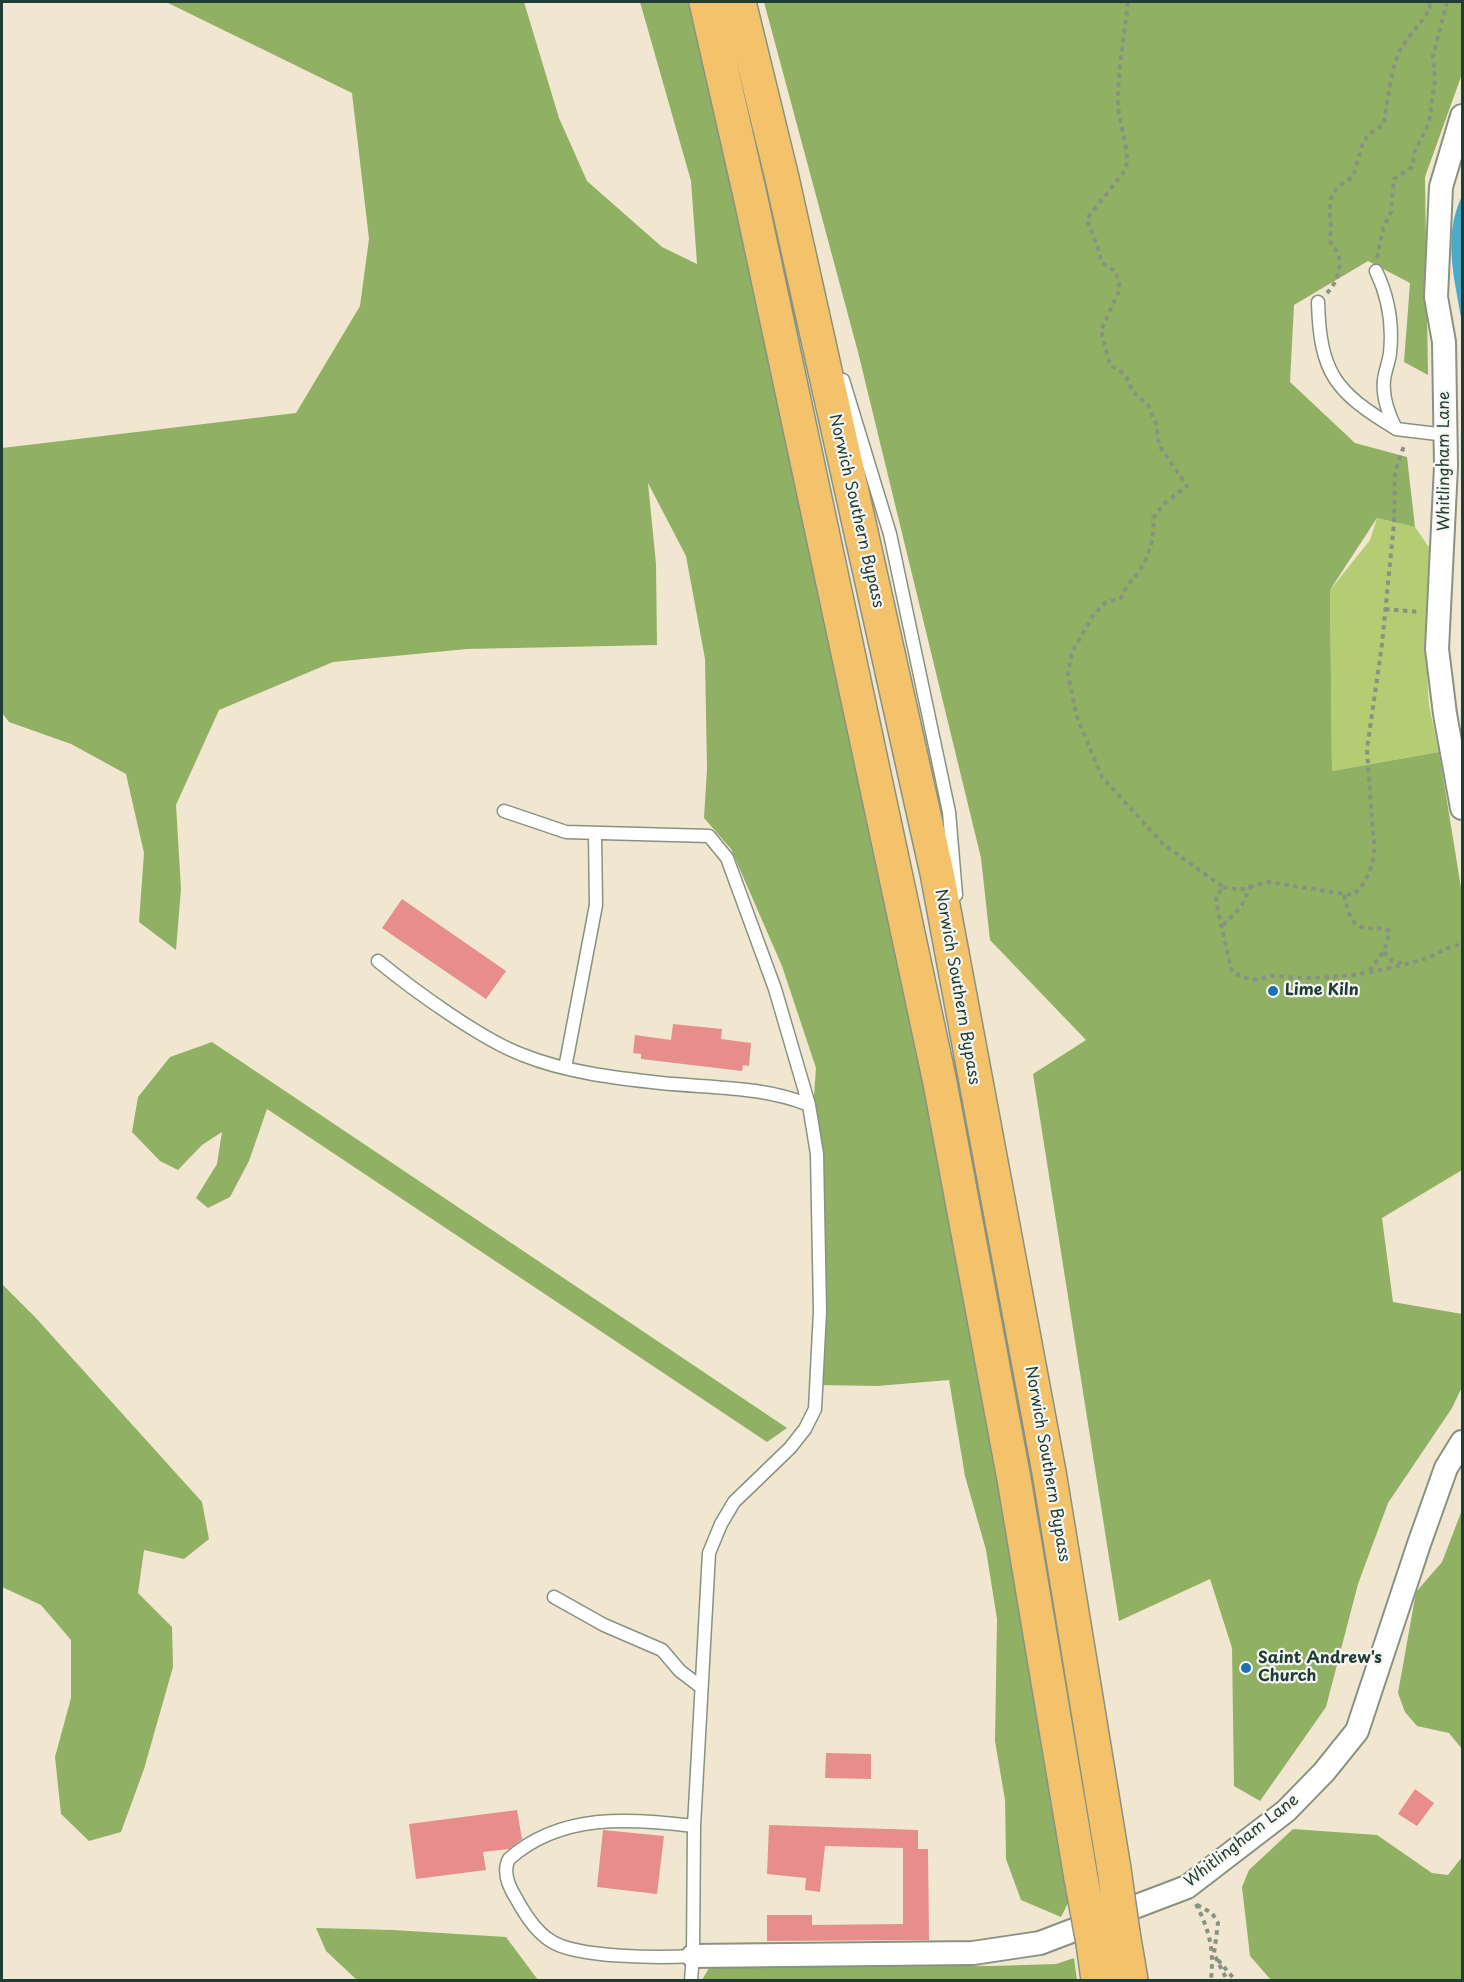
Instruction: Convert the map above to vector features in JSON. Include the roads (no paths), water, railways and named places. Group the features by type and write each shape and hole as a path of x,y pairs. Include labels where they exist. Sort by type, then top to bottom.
{"highway":[{"name":"Norwich Southern Bypass","path":"705,2 754,216 940,1083 1014,1479 1098,1980"},
{"name":"Norwich Southern Bypass","path":"739,2 782,178 937,873 1049,1472 1131,1980"}],"street":[{"name":"Whitlingham Lane","path":"1462,116 1441,187 1436,268 1436,297 1444,342 1446,435 1445,542 1437,649 1445,714 1462,808"},
{"name":"Whitlingham Lane","path":"693,1956 973,1953 1012,1948 1061,1936 1191,1896 1286,1811 1324,1772 1357,1731 1446,1468 1462,1442"}],"lane":[{"path":"782,178 890,534 949,812 963,1010"},
{"path":"1376,271 1384,288 1390,320 1390,354 1383,381 1388,413 1402,430"},
{"path":"1318,302 1319,333 1325,362 1341,387 1366,411 1402,430 1446,435"},
{"path":"504,811 566,832 709,836 727,858 775,989 809,1105 817,1154 820,1300 818,1385 815,1409 805,1429 790,1448 734,1502 721,1524 709,1553 694,1826 691,1980"},
{"path":"565,1068 596,904 595,834"},
{"path":"378,961 472,1027 521,1055 565,1068 657,1083 760,1091 790,1097 809,1105"},
{"path":"554,1597 603,1625 662,1650 680,1671 701,1687"},
{"path":"693,1956 659,1958 612,1954 552,1943 540,1933 516,1899 508,1882 506,1870 509,1859 542,1836 600,1821 632,1819 694,1826"}],"water":[{"path":"1462,196 1462,323 1451,243 1456,211"}],"place":[{"name":"Lime Kiln","path":"1273,991"},
{"name":"Saint Andrew's Church","path":"1246,1668"}]}
